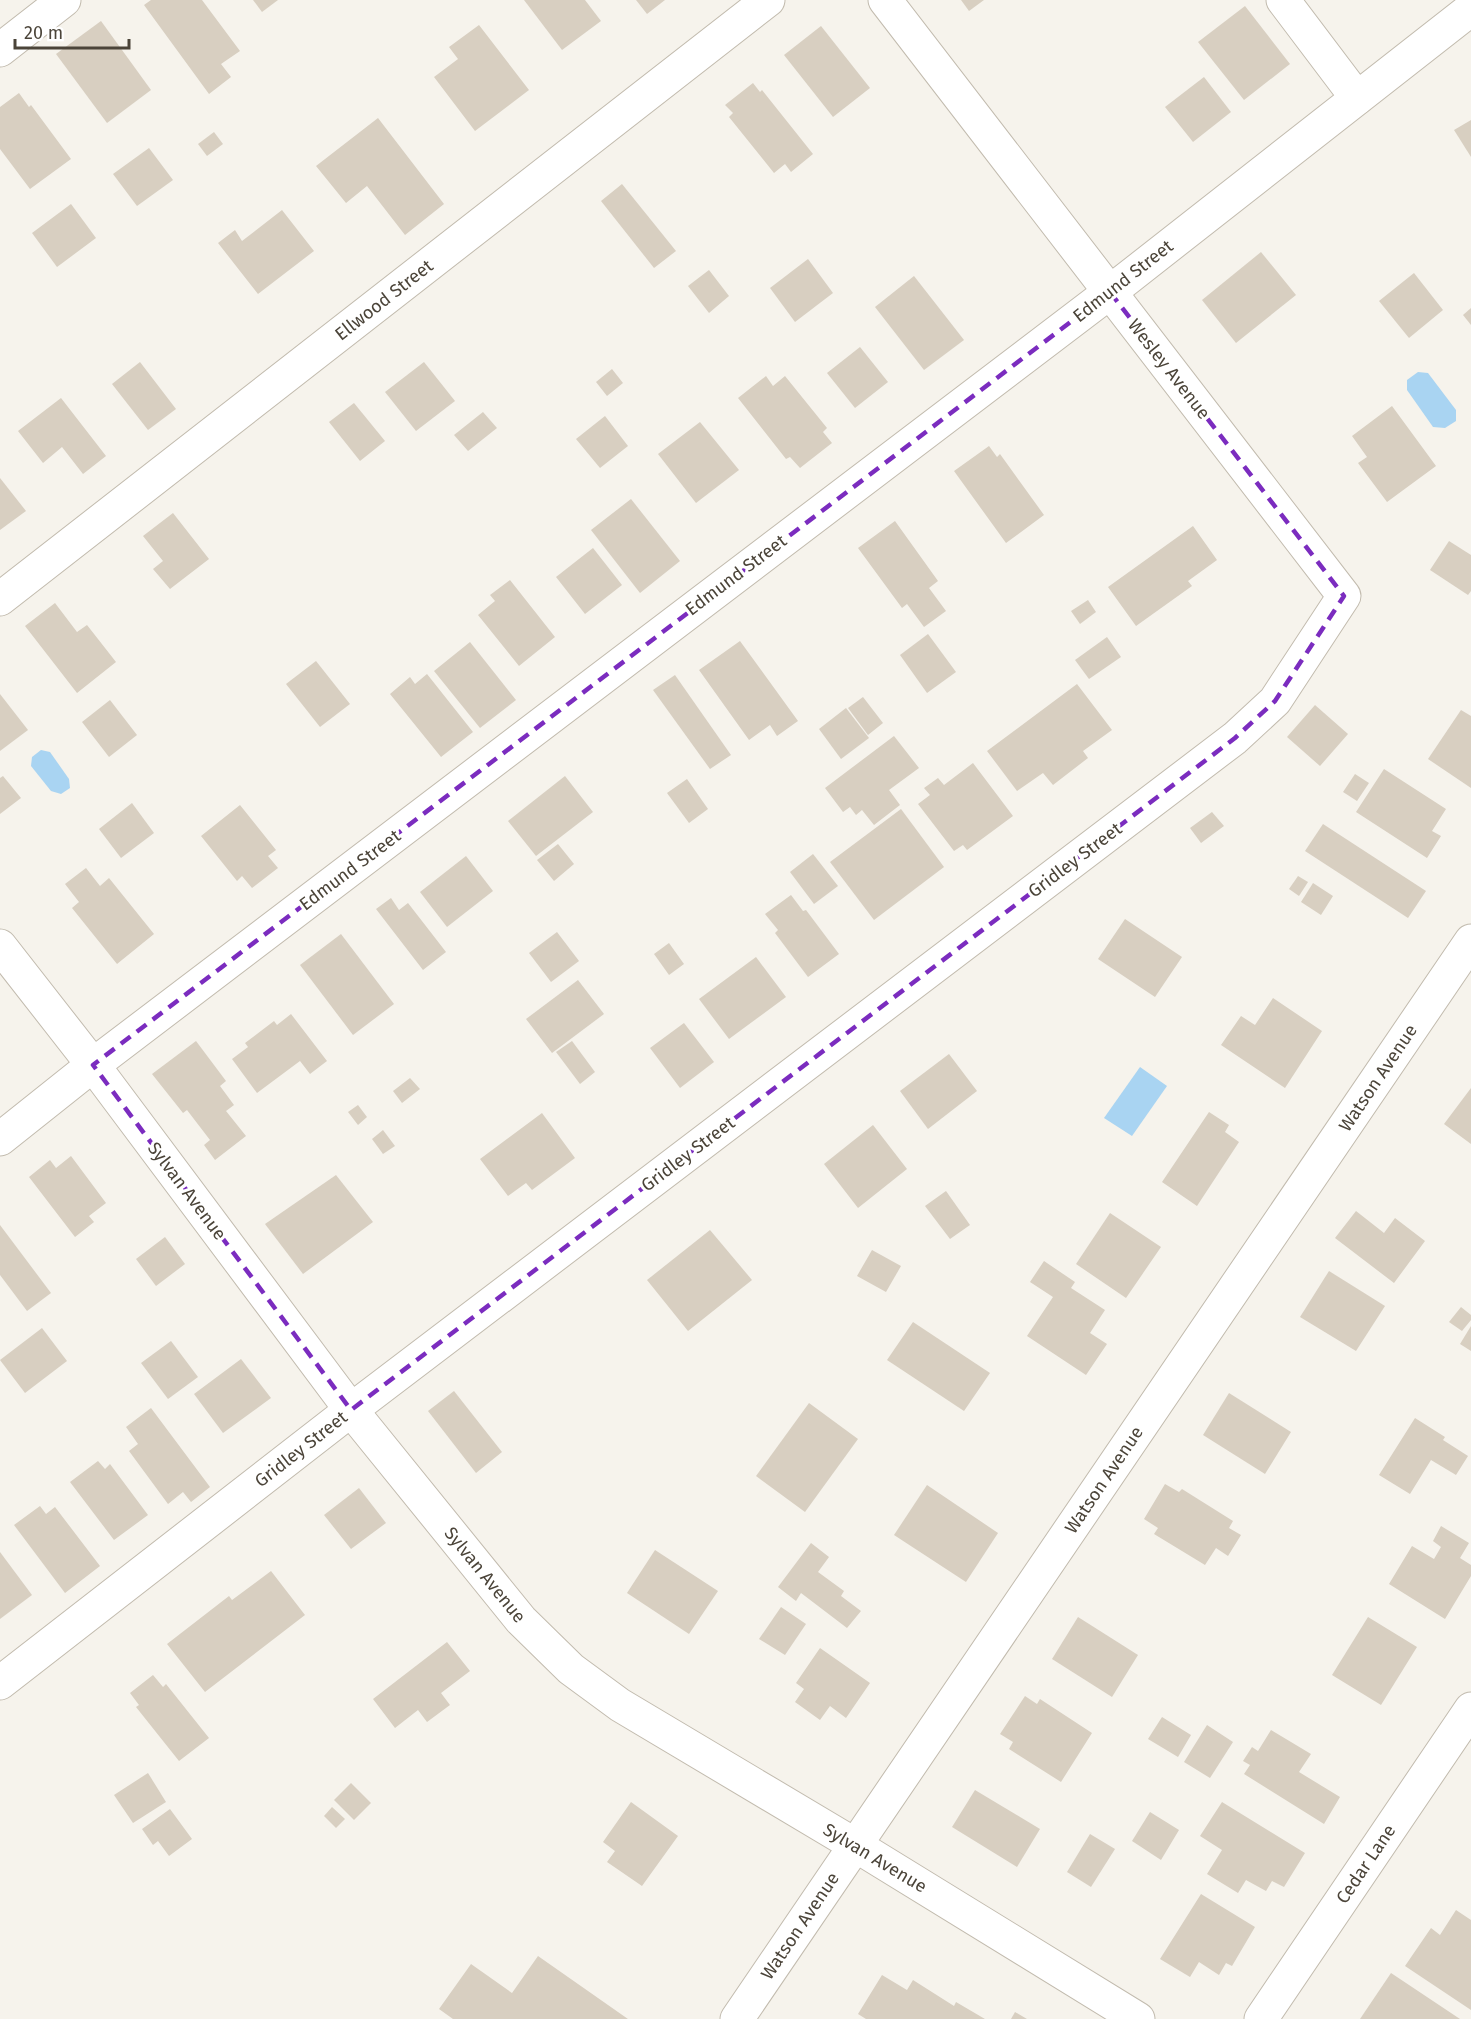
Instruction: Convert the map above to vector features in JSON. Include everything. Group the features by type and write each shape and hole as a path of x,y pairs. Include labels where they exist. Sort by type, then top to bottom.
{"street":[{"path":"0,50 64,0"},
{"name":"Ellwood Street","path":"0,599 768,0"},
{"name":"Wesley Avenue","path":"885,0 1344,596"},
{"path":"1283,0 1357,98"},
{"name":"Edmund Street","path":"0,1139 93,1065 1110,292 1471,9"},
{"name":"Gridley Street","path":"0,1683 351,1410 1235,738 1275,701 1344,596"},
{"name":"Watson Avenue","path":"737,2019 1471,941"},
{"name":"Sylvan Avenue","path":"0,946 93,1065 351,1410 521,1620 571,1669 620,1705 855,1845 1138,2019"},
{"name":"Cedar Lane","path":"1261,2019 1471,1709"}],"highlighted area":[{"path":"1110,292 1344,596 1275,701 1235,738 351,1410 93,1065"}],"water":[{"path":"1418,372 1428,373 1456,410 1456,421 1445,428 1433,427 1407,390 1407,380"},
{"path":"41,750 50,752 69,779 70,788 61,794 51,791 31,766 32,757"},
{"path":"1140,1067 1167,1086 1132,1136 1104,1118"}],"building":[{"path":"151,0 202,0 240,51 221,64 231,77 209,94 144,5"},
{"path":"253,0 278,0 262,12"},
{"path":"524,0 585,0 601,21 562,50"},
{"path":"636,0 665,0 647,14"},
{"path":"961,0 984,0 969,11"},
{"path":"1245,6 1290,64 1244,100 1198,42"},
{"path":"101,21 151,90 107,123 56,54"},
{"path":"479,25 529,90 475,131 434,77 458,59 449,47"},
{"path":"821,26 870,88 833,117 784,55"},
{"path":"1204,77 1231,112 1193,142 1165,107"},
{"path":"753,83 760,92 762,90 813,154 791,172 785,164 774,173 729,117 733,113 725,105"},
{"path":"19,93 29,107 31,105 71,159 30,189 0,149 0,107"},
{"path":"378,118 444,204 405,235 367,186 346,203 316,166"},
{"path":"1471,120 1471,157 1454,130"},
{"path":"214,132 223,144 207,156 198,144"},
{"path":"149,148 173,180 137,206 113,174"},
{"path":"622,184 676,251 654,268 601,201"},
{"path":"71,204 96,238 57,267 32,233"},
{"path":"282,210 314,251 258,294 218,243 235,230 242,241"},
{"path":"1261,252 1296,295 1236,343 1202,300"},
{"path":"808,259 833,293 795,322 770,288"},
{"path":"709,270 729,296 709,313 688,286"},
{"path":"1414,273 1443,310 1409,338 1379,301"},
{"path":"914,276 964,340 924,370 875,307"},
{"path":"1471,308 1471,325 1463,315"},
{"path":"860,347 888,382 855,408 827,373"},
{"path":"140,362 176,409 148,430 112,384"},
{"path":"424,362 455,401 416,431 385,392"},
{"path":"612,369 623,383 607,396 596,382"},
{"path":"766,376 773,386 785,376 827,428 823,432 832,443 800,468 790,457 786,459 738,398"},
{"path":"61,398 106,456 83,474 62,447 43,463 18,431"},
{"path":"354,403 385,441 360,461 329,422"},
{"path":"1392,406 1436,466 1387,502 1358,463 1367,457 1352,436"},
{"path":"483,412 497,428 468,451 454,435"},
{"path":"605,416 628,446 600,468 576,439"},
{"path":"700,422 739,470 696,503 658,454"},
{"path":"989,446 997,457 1000,454 1044,515 1006,543 954,471"},
{"path":"0,478 26,511 0,530"},
{"path":"631,499 680,561 640,593 591,530"},
{"path":"173,513 209,559 170,589 153,569 163,561 143,536"},
{"path":"895,521 938,581 929,588 946,611 924,627 907,604 902,608 858,548"},
{"path":"1193,526 1217,560 1188,581 1192,586 1136,626 1108,587"},
{"path":"1449,541 1471,555 1471,591 1468,595 1430,570"},
{"path":"593,548 622,585 585,614 556,577"},
{"path":"510,580 555,637 519,666 478,615 495,601 490,595"},
{"path":"1088,600 1096,612 1080,624 1071,611"},
{"path":"55,603 77,632 87,625 116,662 77,693 25,626"},
{"path":"928,634 956,672 927,693 900,655"},
{"path":"1107,637 1121,657 1089,679 1075,660"},
{"path":"740,641 798,721 777,736 770,725 749,740 699,670"},
{"path":"470,642 516,700 480,728 434,671"},
{"path":"316,661 350,704 320,727 286,684"},
{"path":"427,674 473,732 441,757 390,694 410,677 415,684"},
{"path":"675,675 731,755 710,769 653,690"},
{"path":"1077,684 1112,730 1083,751 1088,758 1053,785 1043,773 1017,791 987,751"},
{"path":"0,694 28,730 0,751"},
{"path":"863,697 883,723 868,735 848,708"},
{"path":"110,700 137,735 109,757 82,722"},
{"path":"1315,705 1348,734 1320,766 1287,737"},
{"path":"846,708 869,738 841,759 819,729"},
{"path":"1461,710 1471,716 1471,788 1428,759"},
{"path":"894,736 919,768 889,790 900,805 874,825 862,810 856,815 850,807 843,812 825,788"},
{"path":"973,763 1013,816 967,850 963,845 954,851 918,804 930,795 924,788 938,778 944,785"},
{"path":"1384,769 1446,809 1432,831 1441,836 1427,858 1356,812"},
{"path":"1355,774 1369,783 1357,801 1343,792"},
{"path":"3,776 21,798 0,814 0,778"},
{"path":"565,776 593,812 536,856 508,821"},
{"path":"687,779 708,809 689,823 667,793"},
{"path":"132,803 154,833 121,858 99,829"},
{"path":"240,805 276,850 268,856 278,868 252,888 242,876 237,881 201,836"},
{"path":"901,809 944,867 874,920 830,862"},
{"path":"1212,812 1224,826 1201,843 1190,828"},
{"path":"1323,824 1426,891 1408,918 1305,851"},
{"path":"558,844 574,864 554,881 537,860"},
{"path":"813,854 838,886 814,904 790,872"},
{"path":"466,856 493,891 447,927 420,892"},
{"path":"86,868 100,886 109,878 154,934 117,964 72,908 79,902 65,884"},
{"path":"1298,876 1308,882 1299,896 1289,889"},
{"path":"1313,883 1333,896 1321,915 1301,902"},
{"path":"791,895 803,911 806,910 839,954 808,977 775,933 778,930 765,914"},
{"path":"391,898 399,910 408,903 446,952 423,970 376,909"},
{"path":"1125,919 1182,957 1155,997 1098,959"},
{"path":"557,932 579,961 551,982 529,953"},
{"path":"341,934 394,1004 353,1035 300,965"},
{"path":"669,943 684,964 669,975 654,954"},
{"path":"756,957 786,997 729,1039 699,999"},
{"path":"578,980 604,1014 552,1053 526,1019"},
{"path":"1273,998 1322,1031 1285,1088 1221,1045 1241,1016 1255,1025"},
{"path":"291,1014 327,1061 310,1074 300,1061 257,1093 232,1059 248,1047 245,1043 274,1021 277,1025"},
{"path":"684,1023 714,1062 680,1088 650,1048"},
{"path":"196,1041 226,1081 220,1086 234,1105 226,1111 246,1136 215,1160 204,1145 210,1140 187,1110 183,1113 152,1074"},
{"path":"572,1041 595,1072 580,1084 556,1052"},
{"path":"949,1054 977,1091 928,1129 900,1091"},
{"path":"410,1078 420,1089 402,1103 393,1091"},
{"path":"1471,1088 1471,1144 1444,1124"},
{"path":"358,1105 367,1117 358,1125 348,1112"},
{"path":"1209,1112 1229,1125 1225,1132 1239,1142 1197,1206 1162,1182"},
{"path":"542,1113 575,1158 532,1190 526,1183 508,1196 480,1159"},
{"path":"873,1125 907,1169 858,1208 824,1164"},
{"path":"383,1130 395,1146 383,1154 372,1139"},
{"path":"71,1156 106,1203 89,1216 94,1222 75,1237 29,1177 50,1160 56,1168"},
{"path":"336,1175 373,1222 303,1274 265,1224"},
{"path":"946,1191 970,1225 950,1239 925,1206"},
{"path":"1356,1211 1384,1233 1395,1218 1425,1241 1394,1283 1335,1238"},
{"path":"1110,1213 1161,1247 1126,1298 1076,1264"},
{"path":"0,1225 51,1293 27,1311 0,1275"},
{"path":"710,1230 752,1280 688,1331 647,1280"},
{"path":"165,1237 185,1264 156,1286 136,1259"},
{"path":"872,1250 901,1266 886,1292 857,1276"},
{"path":"1044,1261 1075,1282 1071,1288 1105,1310 1090,1333 1107,1344 1086,1375 1027,1336 1053,1297 1030,1282"},
{"path":"1329,1271 1385,1306 1356,1351 1300,1317"},
{"path":"1461,1307 1471,1315 1471,1320 1462,1331 1449,1322"},
{"path":"913,1322 990,1373 964,1411 887,1360"},
{"path":"1471,1326 1471,1351 1460,1344"},
{"path":"42,1328 67,1361 25,1393 0,1360"},
{"path":"171,1341 198,1377 168,1399 141,1363"},
{"path":"241,1359 271,1398 223,1433 194,1394"},
{"path":"454,1391 502,1452 476,1473 428,1411"},
{"path":"1229,1393 1291,1432 1265,1474 1203,1435"},
{"path":"809,1403 858,1439 805,1512 756,1476"},
{"path":"151,1408 210,1487 191,1502 183,1492 168,1504 129,1451 138,1444 126,1427"},
{"path":"1415,1418 1445,1437 1443,1440 1468,1456 1456,1475 1431,1460 1410,1494 1379,1475"},
{"path":"98,1461 105,1469 110,1464 148,1515 114,1540 70,1482"},
{"path":"1165,1484 1179,1492 1182,1489 1233,1521 1229,1528 1241,1535 1228,1556 1216,1548 1205,1565 1154,1534 1158,1528 1144,1519"},
{"path":"927,1485 998,1533 966,1582 894,1535"},
{"path":"359,1488 386,1523 351,1549 324,1515"},
{"path":"40,1506 46,1514 55,1507 100,1566 65,1593 14,1525"},
{"path":"1441,1526 1469,1543 1460,1558 1471,1565 1471,1576 1445,1619 1389,1584 1412,1546 1434,1559 1441,1547 1433,1541"},
{"path":"811,1543 829,1557 818,1572 844,1591 841,1596 861,1611 847,1628 801,1593 796,1601 778,1587"},
{"path":"655,1550 718,1591 689,1634 627,1593"},
{"path":"0,1552 32,1595 0,1619"},
{"path":"271,1571 305,1615 205,1692 167,1644 229,1596 232,1600"},
{"path":"781,1607 806,1624 785,1655 759,1639"},
{"path":"1078,1617 1138,1655 1112,1697 1052,1659"},
{"path":"1368,1617 1417,1647 1381,1705 1332,1675"},
{"path":"447,1642 470,1671 441,1693 450,1705 427,1722 418,1710 395,1728 373,1699"},
{"path":"820,1648 870,1683 846,1718 830,1706 820,1720 795,1702 804,1689 796,1683"},
{"path":"153,1675 163,1687 166,1684 209,1738 179,1761 136,1707 139,1705 130,1693"},
{"path":"1025,1696 1037,1704 1040,1699 1092,1733 1061,1782 1009,1749 1013,1742 1000,1734"},
{"path":"1162,1717 1191,1735 1178,1757 1148,1739"},
{"path":"1207,1725 1233,1742 1210,1778 1184,1762"},
{"path":"1271,1730 1311,1754 1299,1772 1340,1797 1324,1824 1244,1774 1250,1765 1243,1761 1252,1747 1258,1751"},
{"path":"148,1773 166,1802 133,1823 114,1795"},
{"path":"351,1783 371,1803 354,1820 334,1800"},
{"path":"975,1790 1040,1829 1017,1867 952,1827"},
{"path":"631,1802 678,1836 642,1886 607,1862 615,1851 603,1842"},
{"path":"1222,1802 1305,1853 1284,1887 1272,1881 1266,1891 1246,1880 1238,1893 1207,1874 1222,1850 1200,1836"},
{"path":"332,1807 345,1819 336,1828 324,1816"},
{"path":"170,1809 192,1839 169,1856 158,1841 153,1845 142,1829"},
{"path":"1150,1812 1179,1830 1161,1860 1132,1841"},
{"path":"1090,1834 1115,1849 1091,1887 1067,1872"},
{"path":"1201,1894 1255,1927 1232,1966 1226,1963 1219,1975 1199,1962 1190,1977 1160,1959"},
{"path":"1456,1910 1471,1920 1471,2010 1405,1966 1431,1928 1440,1935"},
{"path":"538,1956 628,2019 453,2019 439,2009 471,1964 512,1993"},
{"path":"1391,1973 1460,2019 1360,2019"},
{"path":"882,1975 907,1990 913,1980 954,2006 956,2002 985,2019 866,2019 858,2014"},
{"path":"1015,2012 1027,2019 1011,2019"}]}
